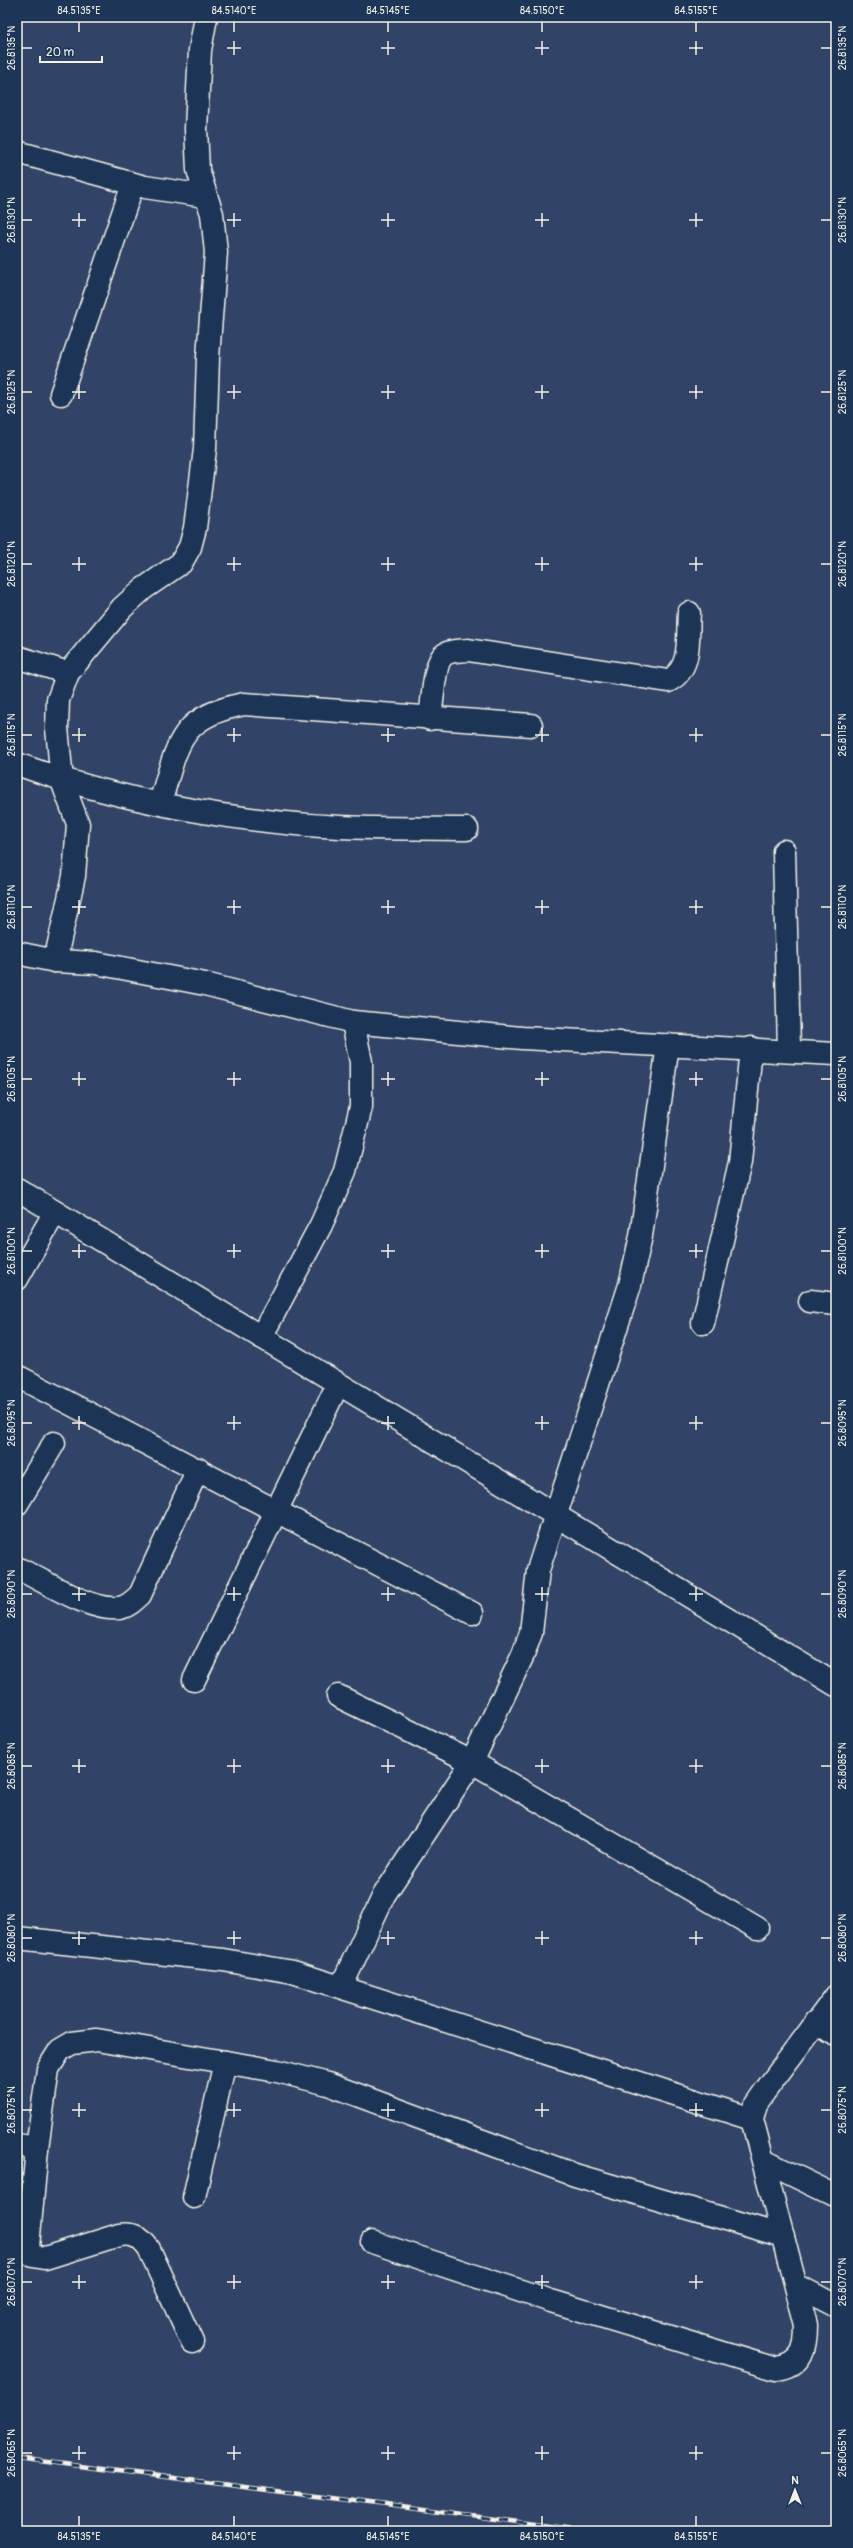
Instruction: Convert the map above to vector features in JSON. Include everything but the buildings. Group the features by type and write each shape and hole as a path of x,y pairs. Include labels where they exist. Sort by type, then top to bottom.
{"street":[{"path":"55,961 74,876 78,824 62,781 57,728 58,700 68,673 122,608 143,589 181,563 190,547 195,528 205,449 208,357 216,252 212,214 205,196 198,170 196,129 200,50 206,17"},
{"path":"17,152 133,184 205,196"},
{"path":"61,394 133,184"},
{"path":"430,719 438,664 444,655 454,652 468,650 668,681 677,677 685,666 689,613"},
{"path":"17,657 68,673"},
{"path":"160,803 174,757 185,732 202,716 222,708 244,704 430,719 532,725"},
{"path":"17,764 62,781 160,803 244,818 339,827 467,829"},
{"path":"784,852 789,1049"},
{"path":"17,953 55,961 96,963 205,984 353,1022 522,1038 789,1049 836,1054"},
{"path":"261,1337 321,1225 345,1171 361,1107 361,1062 353,1022"},
{"path":"341,1987 384,1895 472,1762 524,1655 531,1633 538,1570 555,1513 630,1285 641,1236 668,1045"},
{"path":"703,1323 740,1162 751,1048"},
{"path":"17,1189 338,1384 555,1513 836,1685"},
{"path":"17,1279 55,1212"},
{"path":"810,1301 836,1304"},
{"path":"17,1376 278,1510 472,1613"},
{"path":"194,1680 338,1384"},
{"path":"17,1504 54,1444"},
{"path":"17,1568 94,1605 119,1608 130,1604 140,1595 198,1469"},
{"path":"338,1696 472,1762 758,1928"},
{"path":"17,1938 222,1960 294,1972 752,2119"},
{"path":"372,2242 551,2301 776,2369 786,2368 796,2362 806,2346 806,2324 752,2119 756,2104 765,2090 836,1996"},
{"path":"815,2022 836,2035"},
{"path":"192,2342 149,2249 140,2238 129,2234 119,2235 45,2258 33,2256 28,2247 27,2146 48,2069 60,2050 72,2043 97,2040 277,2071 328,2084 575,2175 783,2236"},
{"path":"194,2197 225,2062"},
{"path":"764,2161 836,2196"},
{"path":"796,2285 836,2306"}],"railway":[{"path":"17,2458 589,2531"}]}
